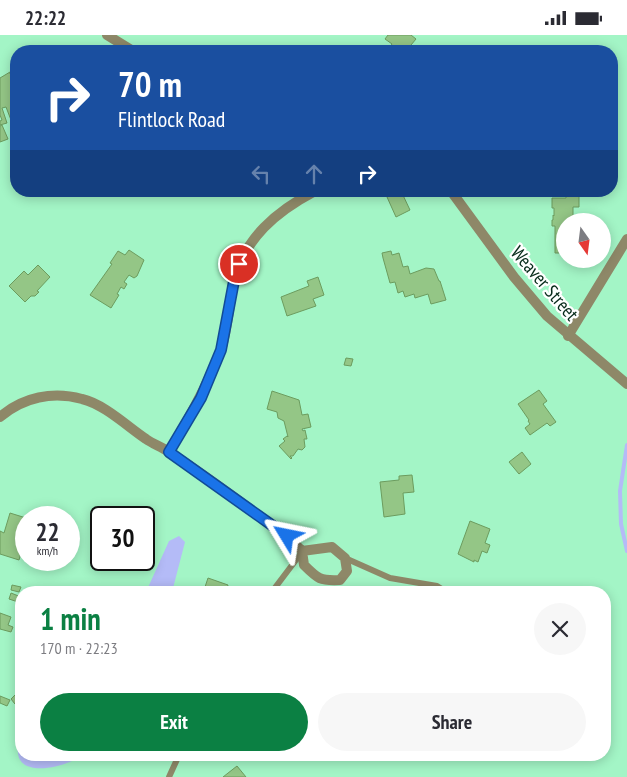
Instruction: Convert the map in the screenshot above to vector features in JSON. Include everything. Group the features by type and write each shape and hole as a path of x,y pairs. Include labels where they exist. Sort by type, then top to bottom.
{"street":[{"path":"107,35 123,45"},
{"path":"169,452 201,398 221,350 239,264 256,234 272,218 290,204 303,197"},
{"name":"Weaver Street","path":"455,197 534,302 568,335 627,384"},
{"path":"568,335 627,239"},
{"path":"0,417 31,399 51,395 84,399 127,424 146,439 169,452 287,536 302,551 304,565 324,581 340,581 347,571 345,558 332,547 302,551"}],"lane":[{"path":"276,586 302,551"},
{"path":"345,558 390,578 437,586"},
{"path":"169,777 176,761"}],"water":[{"path":"179,536 185,542 174,586 149,586 169,541"},
{"path":"21,761 72,761 49,768 30,767"}],"building":[{"path":"388,35 411,35 416,39 411,45 391,45 385,39"},
{"path":"10,72 10,117 6,107 2,108 7,123 0,125 2,120 0,115 0,78"},
{"path":"2,125 8,139 0,142 0,126"},
{"path":"387,197 404,197 410,210 396,217"},
{"path":"579,197 579,207 573,207 573,213 556,213 556,253 555,226 552,226 554,208 552,208 552,198"},
{"path":"129,250 144,260 137,276 134,278 129,275 124,282 127,284 124,289 121,287 117,294 119,295 111,308 90,295 112,264 110,263 118,251 125,255"},
{"path":"391,251 392,255 399,253 403,267 408,266 410,274 426,268 434,269 446,300 431,304 428,294 415,298 414,294 405,297 403,291 398,293 395,282 390,283 382,253"},
{"path":"38,265 50,277 37,291 39,292 35,296 31,296 25,302 9,286 24,271 28,275"},
{"path":"318,277 324,295 313,299 316,306 287,316 281,297 309,286 307,281"},
{"path":"346,358 353,359 351,366 344,365"},
{"path":"539,390 547,401 543,404 556,422 550,426 547,423 530,435 525,428 530,424 529,420 518,404"},
{"path":"272,391 299,400 302,415 308,414 311,427 302,429 303,431 305,430 307,439 304,439 305,447 302,450 298,449 293,456 290,456 291,459 279,446 285,441 283,439 288,437 284,421 278,418 277,412 267,409"},
{"path":"522,452 531,464 519,474 509,462"},
{"path":"412,475 414,492 403,493 405,514 384,517 380,482 399,480 399,476"},
{"path":"10,513 15,515 15,559 0,554 0,531 4,533"},
{"path":"470,521 490,529 485,543 490,545 487,553 482,551 478,562 458,554"},
{"path":"208,578 228,585 228,586 205,586"},
{"path":"12,585 16,586 15,591 11,590"},
{"path":"11,593 15,595 15,601 9,599"},
{"path":"0,613 11,617 8,625 13,627 11,632 0,629"},
{"path":"15,695 15,704 11,699"},
{"path":"0,696 10,700 7,706 0,703"},
{"path":"237,766 246,777 223,777"}],"waterway":[{"path":"627,445 620,491 621,524 627,551"}],"route":[{"path":"239,264 221,350 201,398 169,452 287,536"}]}
